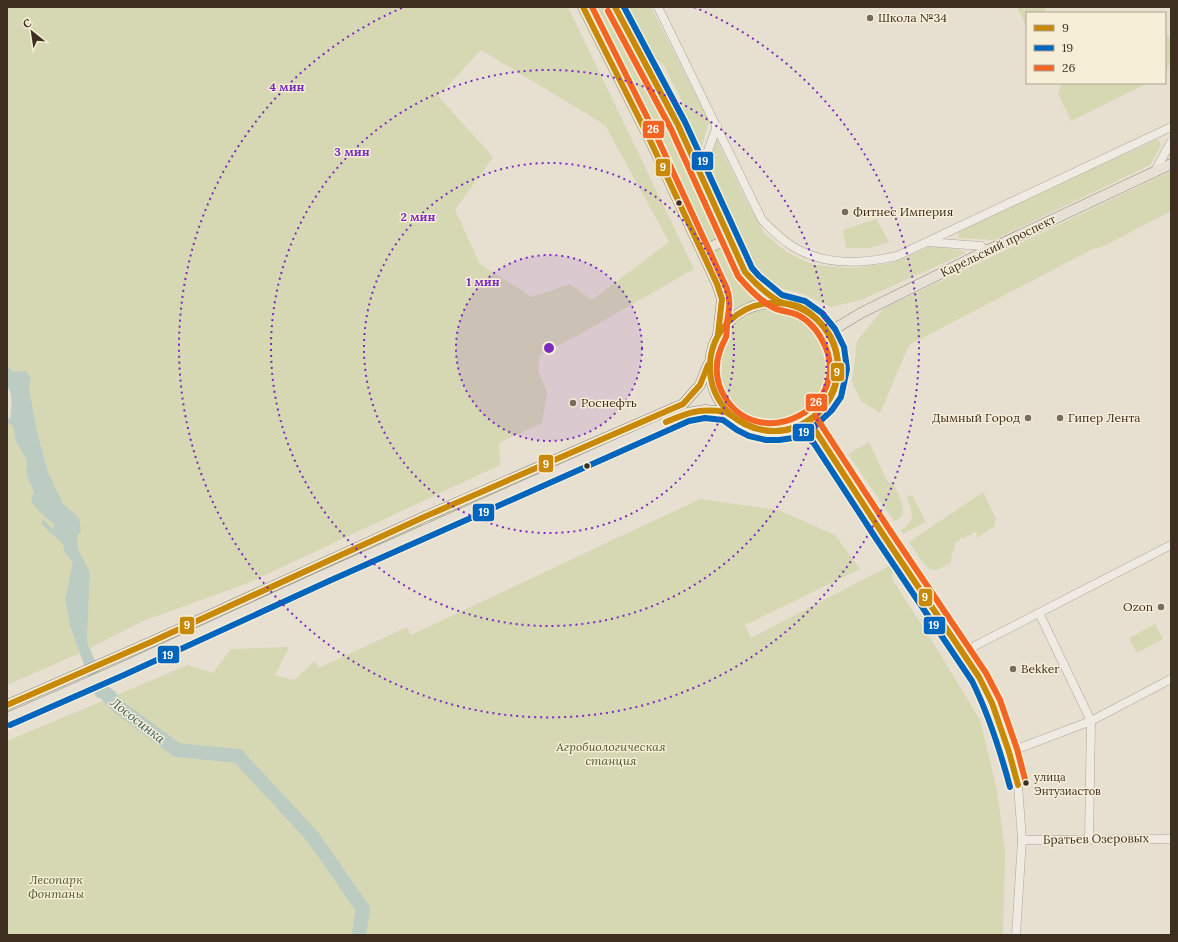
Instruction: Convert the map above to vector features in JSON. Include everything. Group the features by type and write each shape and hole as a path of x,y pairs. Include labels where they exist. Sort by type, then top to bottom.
{"main road":[{"path":"7,705 223,609 424,517 683,404 700,385 718,334 722,299 717,284 642,124 583,7"},
{"path":"615,7 678,125 745,272 753,282 779,302"},
{"name":"Карельский проспект","path":"828,333 861,313 986,251 1171,164"},
{"path":"698,243 710,247 722,242 726,232"},
{"path":"708,365 712,387 716,398 726,412 741,423 767,432 790,430 809,422 826,406 833,394 838,369 836,349 828,333 817,319 802,308 779,302 763,303 731,319 718,334"},
{"path":"7,718 687,413 705,410 726,412"},
{"path":"424,517 430,528"}],"street":[{"path":"658,7 762,220 779,236 793,246 809,254 825,259 844,262 863,262 897,256 1171,126"},
{"path":"700,174 717,126"},
{"path":"1154,173 1171,142"},
{"path":"926,242 981,246 986,251"},
{"path":"809,422 963,652 979,677 992,703 1009,752 1018,785 1022,840 1016,935"},
{"path":"963,652 1171,545"},
{"path":"1039,613 1091,721 1089,840"},
{"path":"1009,752 1091,721 1171,679"},
{"name":"Братьев Озеровых","path":"1022,840 1171,839"}],"green space":[{"path":"7,7 568,7 694,269 540,355 538,370 547,393 542,423 499,443 500,465 248,583 143,621 90,648 87,642 90,572 78,549 76,536 79,518 63,505 48,472 38,435 29,388 31,378 13,372 7,365","holes":["481,50 605,125 669,242 592,300 570,284 532,297 480,264 455,210 493,157 438,96"]},
{"path":"590,7 609,7 667,120 736,272 746,286 761,299 742,304 727,315 727,297 722,280 650,126"},
{"path":"625,7 651,7 709,121 700,153 682,117 683,103 663,64 650,55"},
{"path":"1017,7 1044,7 1046,12 1026,12 1026,26"},
{"path":"1166,33 1171,40 1171,60 1166,72"},
{"path":"1062,84 1146,84 1071,121 1058,93"},
{"path":"1158,139 1161,146 1150,165 994,240 959,238 959,230"},
{"path":"717,140 747,202 765,234 788,253 814,265 851,268 892,263 931,246 961,250 966,253 861,300 831,307 803,294 769,285 755,274 706,169"},
{"path":"1171,171 1171,211 1104,246 1091,250 909,345 880,413 861,401 852,382 857,341 883,309"},
{"path":"876,219 889,242 870,248 846,248 843,230"},
{"path":"773,309 795,314 806,319 822,335 827,346 832,368 827,390 822,401 806,417 795,422 773,427 751,422 740,417 724,401 719,390 714,368 719,346 724,335 740,319 751,314"},
{"path":"683,411 430,524 429,520"},
{"path":"7,422 13,425 16,442 27,460 26,473 34,493 37,509 54,525 53,529 42,525 63,544 64,552 73,562 65,600 70,626 80,653 7,685"},
{"path":"869,442 888,483 892,481 902,503 902,515 894,521 848,454"},
{"path":"983,492 996,519 994,527 976,538 977,533 972,532 971,536 967,535 965,539 960,538 959,542 956,541 950,563 937,570 932,570 924,564 909,542"},
{"path":"912,495 926,522 903,534 901,530 909,523 912,515 907,497"},
{"name":"Агробиологическая станция","path":"700,499 779,510 835,535 860,569 745,625 751,638 893,564 892,579 939,652 980,720 997,790 1005,851 1003,935 7,935 7,741 188,665 213,673 231,649 289,647 275,675 294,680 315,661 319,668 407,627 411,635"},
{"path":"421,523 424,527 235,611 234,608"},
{"path":"1155,624 1163,639 1137,653 1129,638"}],"shaded area":[{"path":"7,365 13,372 26,371 31,378 29,388 38,435 48,472 63,504 79,518 81,531 77,536 78,549 90,572 87,642 105,684 117,693 104,699 96,697 70,626 65,599 73,562 64,552 63,544 42,525 42,519 53,529 54,525 37,509 31,501 34,493 26,473 27,460 16,442 13,426 7,422 7,418 10,419 12,402 11,393 7,386"}],"waterway":[{"name":"Лососинка","path":"99,681 103,691 120,708 177,750 238,756 313,837 363,909 359,935"}],"transit line":[{"name":"9","path":"583,7 649,138 717,284 722,299 718,334"},
{"name":"26","path":"592,7 656,135 727,289 729,298 727,333 718,356 717,367 718,382 722,392 738,412 757,422 779,422 799,416 816,402 827,384 830,362 821,338 816,330 805,319 796,314 778,310 764,302 754,294 738,276 671,129 608,11"},
{"name":"9","path":"615,7 678,125 745,272 773,297 781,302 800,307 816,318 831,339 837,355 838,370 835,386 828,400 819,412 807,422 792,428 769,431 750,426 726,412"},
{"name":"19","path":"10,725 689,421 705,418 723,420 749,436 766,440 779,440 793,438 814,427 832,410 841,397 847,369 844,347 835,329 822,313 805,301 782,295 759,276 752,268 685,122 624,7"},
{"name":"9","path":"768,303 780,303 799,307 820,321 834,342 838,367 834,392 820,413 799,427 780,431 768,431 749,427 728,413 714,392 710,373 710,361 714,342 728,321 749,307 768,303"},
{"name":"9","path":"7,705 151,642 424,517 683,404 700,385 708,365"},
{"name":"9","path":"666,422 695,412 709,410 726,412"},
{"name":"26","path":"816,417 986,673 1000,700 1017,749 1026,783"},
{"name":"9","path":"809,421 979,677 992,703 1009,752 1018,785"},
{"name":"19","path":"802,425 972,681 994,733 1010,787"}],"place":[{"name":"Школа №34","path":"870,18"},
{"name":"Фитнес Империя","path":"845,212"},
{"name":"Роснефть","path":"573,403"},
{"name":"Дымный Город","path":"1028,418"},
{"name":"Гипер Лента","path":"1060,418"},
{"name":"Ozon","path":"1161,607"},
{"name":"Bekker","path":"1013,669"},
{"name":"улица Энтузиастов","path":"1026,783"}],"park label":[{"name":"Лесопарк Фонтаны","path":"56,887"}]}
